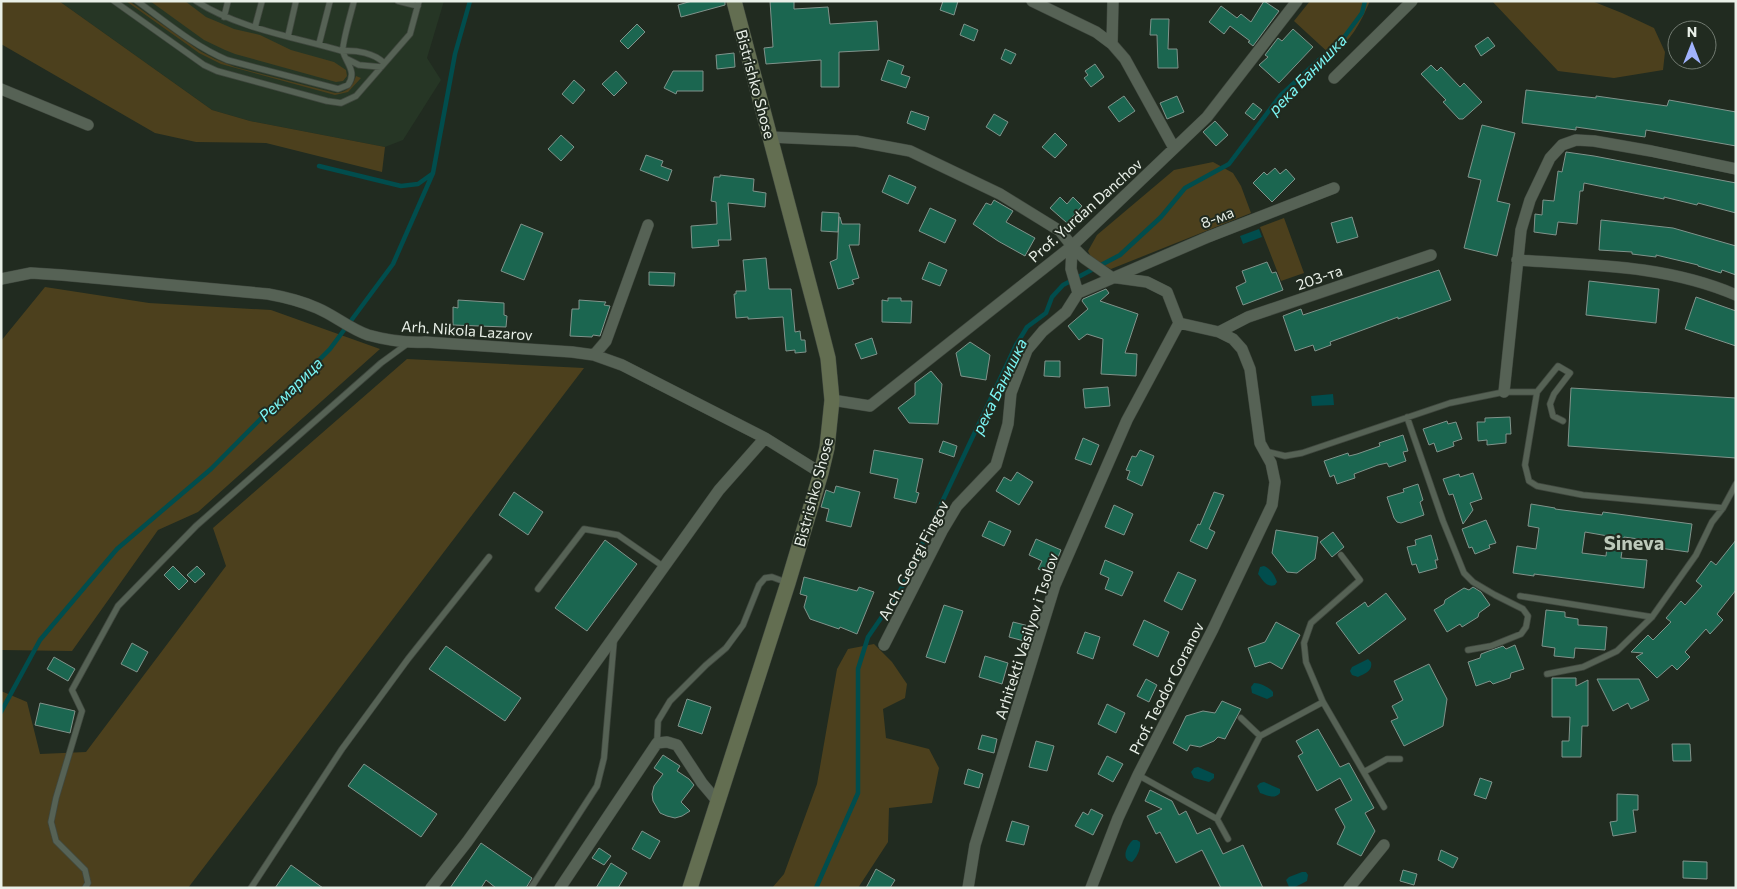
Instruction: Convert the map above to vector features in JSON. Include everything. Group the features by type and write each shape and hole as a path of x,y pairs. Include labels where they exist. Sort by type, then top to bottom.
{"street":[{"name":"Bistrishko Shose","path":"690,888 821,474 831,421 832,400 828,358 734,1"},
{"path":"1032,1 1096,32 1112,44 1125,59 1174,148"},
{"path":"1112,44 1113,1"},
{"name":"Prof. Yurdan Danchov","path":"832,400 870,406 1072,246 1207,117 1297,1"},
{"path":"1334,78 1412,1"},
{"path":"1,89 88,125"},
{"path":"770,137 856,141 910,151 1000,194 1060,231 1084,258 1111,278 1147,282 1167,292 1179,323 1219,332"},
{"path":"1504,392 1521,230 1530,200 1550,158 1562,145 1576,140 1594,141 1736,169"},
{"name":"8-ма","path":"1111,278 1208,237 1334,188"},
{"path":"594,355 606,341 648,225"},
{"path":"1072,246 1071,269 1078,293 1111,278"},
{"name":"203-та","path":"1219,332 1248,317 1430,255"},
{"path":"1517,260 1640,269 1683,278 1736,295"},
{"name":"Arh. Nikola Lazarov","path":"1,279 31,273 54,274 268,294 295,300 334,316 367,334 409,343 435,343 594,355 622,365 765,438 821,474"},
{"name":"Arch. Georgi Fingov","path":"884,645 957,506 996,465 1008,424 1011,393 1027,350 1043,331 1066,312 1078,293"},
{"name":"Arhitekti Vasilyov i Tsolov","path":"968,888 975,845 1056,585 1127,420 1179,323"},
{"name":"Prof. Teodor Goranov","path":"1091,888 1118,818 1138,775 1213,629 1272,505 1275,482 1271,464 1260,443 1258,434 1250,369 1242,348 1233,339 1219,332"},
{"path":"431,888 720,490 765,438"},
{"path":"560,888 657,743 667,742 677,745 702,783 718,802"},
{"path":"1349,888 1384,845"}],"lane":[{"path":"114,1 204,65 217,71 341,103 356,96 410,34 419,4 398,1"},
{"path":"137,1 213,54 227,60 334,89 346,87 352,78 351,70 342,50 354,1"},
{"path":"196,1 224,17 342,50 354,50 369,54 375,56 383,65"},
{"path":"224,17 228,1"},
{"path":"255,27 262,1"},
{"path":"288,36 296,1"},
{"path":"319,44 330,1"},
{"path":"347,59 359,65 383,65"},
{"path":"85,888 88,883 85,870 56,841 51,822 56,798 82,712 72,690 118,606 196,526 381,363 409,343"},
{"path":"1563,421 1553,416 1550,404 1554,394 1570,373 1558,366 1537,392 1525,465 1529,481 1537,486 1583,495 1722,508"},
{"path":"1265,451 1285,456 1302,453 1450,403 1504,392 1537,392"},
{"path":"1407,417 1443,521 1464,573 1473,582 1524,609 1528,616 1526,627 1521,634 1491,646 1468,650"},
{"path":"1547,674 1583,667 1617,651 1652,617 1696,554 1712,522 1736,484"},
{"path":"538,589 584,529 618,534 664,567"},
{"path":"1341,555 1360,580 1311,623 1304,643 1306,662 1324,702 1384,807"},
{"path":"251,888 359,726 408,659 489,558"},
{"path":"657,743 658,721 670,701 726,648 743,624 759,585 765,578 772,577 788,583"},
{"path":"1520,596 1652,617"},
{"path":"531,888 596,786 604,758 614,636"},
{"path":"1217,819 1260,736 1324,702"},
{"path":"1241,718 1260,736"},
{"path":"1364,772 1387,759 1400,758"},
{"path":"1138,775 1217,819 1228,839"}],"shaded area":[{"path":"1,1 59,1 212,110 250,121 385,147 382,172 266,143 196,142 155,133 1,44"},
{"path":"59,1 444,1 427,58 441,80 403,140 385,147 250,121 212,110"},
{"path":"126,1 129,1 200,51 235,67 335,93 343,92 349,88 356,76 361,78 348,92 335,95 221,64 199,53"},
{"path":"150,1 185,1 206,17 234,29 260,35 291,50 334,62 346,70 347,76 343,81 336,82 235,54 204,40"},
{"path":"1310,1 1370,1 1354,31 1332,56 1294,21"},
{"path":"1492,1 1592,1 1622,13 1654,28 1665,52 1663,70 1614,78 1558,71"},
{"path":"1213,162 1233,173 1241,186 1251,213 1111,269 1092,259 1088,251 1097,235 1174,170"},
{"path":"1284,218 1304,273 1281,281 1260,227"},
{"path":"45,287 149,303 271,310 380,349 198,512 158,530 72,651 1,650 1,341"},
{"path":"407,359 584,368 188,888 1,888 1,691 27,702 40,754 86,752 226,566 213,528"},
{"path":"874,644 892,662 907,684 905,698 883,709 886,738 929,749 939,768 932,803 889,808 888,842 858,888 772,888 784,874 817,784 837,669 848,649"}],"water":[{"path":"1259,229 1262,237 1243,244 1240,236"},
{"path":"1333,394 1334,405 1312,406 1311,396"},
{"path":"1264,566 1274,575 1277,582 1275,585 1267,584 1258,574 1260,567"},
{"path":"1368,659 1371,662 1370,670 1358,677 1352,675 1350,671 1352,667"},
{"path":"1254,683 1269,688 1273,692 1273,696 1267,699 1252,693 1251,687"},
{"path":"1198,767 1214,774 1214,778 1209,782 1194,778 1191,772 1194,768"},
{"path":"1264,782 1280,789 1280,793 1273,797 1260,793 1257,786"},
{"path":"1133,840 1140,842 1140,845 1136,858 1132,862 1128,861 1125,855"},
{"path":"1306,872 1308,875 1307,881 1293,888 1289,887 1286,880"}],"building":[{"path":"692,1 725,1 725,5 681,17 678,5"},
{"path":"770,1 794,1 794,9 828,7 830,24 877,21 879,50 839,52 839,87 821,87 821,60 766,64 764,48 773,47"},
{"path":"943,1 958,1 954,15 940,10"},
{"path":"1264,1 1279,11 1253,46 1248,42 1250,41 1230,26 1224,34 1209,22 1221,6 1237,18 1241,14 1251,22"},
{"path":"1151,19 1169,19 1168,49 1177,49 1178,68 1158,68 1157,35 1150,35"},
{"path":"637,24 645,32 628,49 620,41"},
{"path":"964,24 978,30 974,41 960,35"},
{"path":"1293,29 1313,47 1279,83 1259,65 1268,57 1265,55 1278,38 1282,41"},
{"path":"1488,37 1495,46 1481,56 1475,46"},
{"path":"1005,49 1016,54 1011,64 1001,59"},
{"path":"734,53 735,67 717,69 716,55"},
{"path":"888,60 904,66 901,74 910,77 906,88 881,80"},
{"path":"1095,64 1104,77 1091,87 1084,78 1088,75 1085,71"},
{"path":"1431,65 1437,71 1441,67 1460,87 1464,83 1482,102 1463,119 1459,119 1443,102 1446,100 1421,74"},
{"path":"616,71 627,83 614,96 602,84"},
{"path":"673,71 703,71 703,91 677,91 676,94 664,88"},
{"path":"574,80 585,90 573,104 562,94"},
{"path":"1526,90 1596,98 1596,96 1667,106 1669,100 1736,112 1736,146 1646,130 1645,137 1576,127 1576,130 1522,123"},
{"path":"1124,96 1135,111 1119,122 1108,107"},
{"path":"1177,96 1184,112 1167,119 1160,103"},
{"path":"1253,103 1262,110 1254,120 1245,113"},
{"path":"911,111 929,117 925,130 907,123"},
{"path":"994,114 1008,122 1000,136 986,127"},
{"path":"1215,121 1228,135 1216,146 1203,132"},
{"path":"1482,125 1515,133 1497,201 1510,204 1497,256 1464,248 1481,180 1468,177"},
{"path":"1055,133 1067,145 1055,158 1042,147"},
{"path":"561,135 574,147 561,161 548,149"},
{"path":"1566,152 1736,183 1736,213 1698,203 1697,205 1664,197 1664,199 1584,183 1583,191 1580,191 1577,224 1558,222 1556,235 1534,232 1535,214 1542,215 1543,200 1554,201 1558,171 1562,172"},
{"path":"646,155 663,161 661,166 672,170 668,181 640,170"},
{"path":"1275,168 1280,174 1286,169 1295,179 1272,202 1253,183 1264,172 1267,175"},
{"path":"720,175 754,179 753,191 766,193 765,207 728,203 731,240 718,240 719,246 692,248 691,226 717,224 716,202 711,201 714,177 720,177"},
{"path":"889,175 916,187 908,204 882,192"},
{"path":"1060,197 1067,204 1073,197 1082,206 1067,223 1050,208"},
{"path":"994,200 1013,211 1006,222 1035,238 1025,256 973,224 986,203 991,205"},
{"path":"930,208 956,220 945,243 919,231"},
{"path":"822,212 839,213 838,232 821,231"},
{"path":"839,217 842,224 860,224 859,245 849,245 859,278 852,280 854,284 838,289 830,262 837,259"},
{"path":"1352,217 1358,237 1337,243 1331,223"},
{"path":"1601,220 1673,228 1736,246 1736,275 1722,270 1721,273 1698,265 1656,255 1656,257 1632,254 1632,252 1599,250"},
{"path":"521,224 543,233 524,280 501,271"},
{"path":"766,258 769,289 791,289 795,332 800,331 801,340 805,340 806,352 795,353 795,350 786,351 783,317 736,318 734,294 736,294 736,291 746,291 743,260"},
{"path":"929,262 947,270 940,286 922,279"},
{"path":"1267,262 1272,273 1276,272 1283,290 1243,305 1236,287 1246,282 1242,271"},
{"path":"1439,270 1451,300 1330,342 1331,345 1315,351 1313,345 1295,351 1283,316 1301,309 1303,315"},
{"path":"649,272 675,273 674,286 649,285"},
{"path":"1589,281 1659,289 1656,323 1586,315"},
{"path":"1106,289 1109,293 1100,301 1138,314 1125,353 1137,354 1136,376 1101,374 1103,339 1087,334 1079,340 1068,326 1088,309 1082,301 1083,299"},
{"path":"1696,297 1736,311 1736,346 1685,329"},
{"path":"888,298 901,298 901,301 912,301 911,323 882,322 882,300 888,301"},
{"path":"458,300 504,303 504,315 507,316 506,327 453,325 453,307 458,308"},
{"path":"579,300 606,302 604,305 610,306 600,336 570,336 572,309 579,309"},
{"path":"872,338 877,354 861,359 855,344"},
{"path":"970,342 990,355 986,380 961,376 956,353"},
{"path":"1045,361 1060,361 1060,377 1044,376"},
{"path":"931,371 942,384 938,424 909,423 898,408 915,395 915,383"},
{"path":"1108,387 1110,406 1085,408 1083,389"},
{"path":"1571,388 1736,398 1736,458 1568,446"},
{"path":"1510,417 1511,434 1506,434 1506,443 1487,445 1487,440 1478,441 1477,422 1485,422 1485,418"},
{"path":"1447,421 1448,424 1456,422 1462,439 1453,442 1454,446 1437,452 1434,443 1429,445 1423,429"},
{"path":"1403,435 1408,451 1403,452 1406,461 1389,467 1387,463 1378,465 1354,474 1355,478 1337,484 1334,475 1330,477 1324,461 1348,453 1349,456 1357,454 1380,446 1379,443"},
{"path":"1083,438 1099,445 1091,465 1075,459"},
{"path":"943,441 957,446 954,457 939,452"},
{"path":"874,450 923,459 916,492 919,493 916,503 894,498 898,479 870,473"},
{"path":"1140,450 1154,456 1142,486 1127,479 1130,471 1126,470 1132,456 1136,457"},
{"path":"1017,472 1033,482 1019,505 996,491 1004,477 1011,481"},
{"path":"1473,473 1482,499 1470,503 1473,510 1463,524 1453,494 1449,495 1443,479 1459,474 1460,477"},
{"path":"1418,484 1423,500 1420,502 1424,515 1401,523 1397,522 1387,497 1404,492 1403,489"},
{"path":"836,486 860,492 851,527 826,521 829,509 821,507 826,490 834,493"},
{"path":"514,492 543,512 528,535 499,515"},
{"path":"1214,492 1224,495 1209,529 1215,532 1207,549 1190,541 1198,524 1200,525"},
{"path":"1531,504 1602,515 1603,512 1692,524 1688,552 1645,546 1646,540 1624,537 1621,558 1647,560 1644,588 1513,573 1517,546 1536,549 1539,528 1528,526","holes":["1585,532 1608,536 1606,556 1582,553"]},
{"path":"1114,505 1133,514 1124,535 1105,527"},
{"path":"1486,520 1496,543 1489,545 1490,548 1475,554 1472,547 1469,548 1462,529"},
{"path":"989,521 1011,531 1004,546 982,536"},
{"path":"1276,530 1318,537 1315,559 1297,573 1287,572 1272,553"},
{"path":"1333,532 1344,547 1332,557 1320,542"},
{"path":"1431,535 1438,560 1435,560 1437,568 1419,573 1416,564 1412,565 1407,547 1416,545 1415,540"},
{"path":"1036,539 1061,550 1051,575 1038,569 1042,561 1029,555"},
{"path":"605,540 637,564 587,631 555,608"},
{"path":"1736,540 1736,590 1717,614 1723,620 1710,634 1706,629 1685,652 1690,657 1677,670 1672,665 1657,678 1636,657 1643,653 1631,652 1648,635 1653,640 1671,622 1666,618 1681,601 1685,605 1702,586 1696,581 1711,561 1716,565"},
{"path":"1105,560 1133,572 1122,596 1105,589 1109,578 1100,574"},
{"path":"173,566 188,581 179,590 164,575"},
{"path":"197,566 205,574 195,583 187,575"},
{"path":"1178,572 1196,580 1182,610 1164,601"},
{"path":"804,577 857,591 859,587 874,592 857,634 810,619 804,607 807,596 800,594"},
{"path":"1473,587 1481,592 1490,605 1479,613 1478,617 1462,627 1460,624 1447,632 1434,610 1444,604 1445,600 1464,588 1469,590"},
{"path":"1386,593 1406,619 1359,654 1336,623 1365,602 1368,607"},
{"path":"944,605 963,611 945,663 926,657"},
{"path":"1546,610 1565,612 1565,617 1578,619 1578,625 1607,627 1605,650 1575,648 1574,658 1554,656 1555,648 1542,646"},
{"path":"1144,620 1169,632 1158,657 1133,645"},
{"path":"1013,622 1029,626 1024,641 1009,637"},
{"path":"1276,622 1300,635 1282,669 1270,662 1255,667 1248,648 1265,642"},
{"path":"1085,632 1100,637 1093,659 1077,653"},
{"path":"132,643 148,652 137,672 121,664"},
{"path":"1515,645 1524,669 1511,673 1510,678 1493,684 1490,681 1476,686 1468,662 1480,658 1481,654 1489,651 1503,646 1506,649"},
{"path":"446,646 521,698 505,721 429,669"},
{"path":"985,656 1008,663 1002,684 979,677"},
{"path":"54,657 75,669 68,681 47,669"},
{"path":"1429,664 1447,699 1443,726 1404,746 1391,721 1398,718 1392,706 1403,700 1394,681"},
{"path":"1552,678 1576,678 1576,686 1588,680 1588,726 1582,726 1581,757 1562,757 1562,741 1569,741 1570,717 1552,717"},
{"path":"1146,679 1157,685 1149,702 1137,696"},
{"path":"1597,679 1639,679 1649,700 1631,709 1628,703 1613,711"},
{"path":"687,699 711,707 702,734 678,726"},
{"path":"1222,701 1241,709 1225,739 1218,737 1214,741 1200,747 1190,745 1187,751 1173,743 1186,716 1203,711 1215,713"},
{"path":"40,703 75,711 70,733 35,725"},
{"path":"1107,704 1125,713 1116,733 1098,724"},
{"path":"1318,729 1340,767 1349,763 1374,808 1365,813 1375,831 1361,856 1337,844 1345,827 1335,809 1352,800 1340,778 1317,791 1298,756 1303,753 1296,741"},
{"path":"982,735 997,739 994,753 978,749"},
{"path":"1036,741 1054,746 1047,771 1029,767"},
{"path":"1672,744 1690,744 1691,761 1673,761"},
{"path":"663,755 680,766 677,771 694,785 681,802 690,811 675,818 660,813 653,801 654,786 663,774 654,768"},
{"path":"1107,756 1123,764 1113,782 1098,774"},
{"path":"364,764 437,814 421,837 348,786"},
{"path":"968,769 983,774 979,788 964,784"},
{"path":"1480,778 1492,782 1486,799 1474,795"},
{"path":"1150,790 1172,801 1179,815 1186,811 1197,834 1210,828 1223,854 1243,845 1263,888 1221,888 1202,850 1176,863 1160,832 1156,834 1147,816 1162,809 1145,801"},
{"path":"1617,794 1638,795 1638,810 1633,810 1636,832 1613,836 1610,822 1617,821"},
{"path":"1091,809 1103,815 1093,835 1075,826 1083,812 1088,815"},
{"path":"1012,821 1029,826 1024,845 1006,841"},
{"path":"642,831 660,841 650,859 632,849"},
{"path":"481,843 532,878 526,888 496,888 486,880 481,888 450,888"},
{"path":"599,848 611,856 604,865 592,858"},
{"path":"1441,850 1458,858 1453,868 1438,860"},
{"path":"1683,861 1707,862 1707,879 1683,878"},
{"path":"611,863 627,873 618,888 596,888"},
{"path":"291,865 323,888 275,888"},
{"path":"876,869 895,880 890,888 866,888"},
{"path":"1403,870 1417,874 1414,885 1400,881"}],"waterway":[{"name":"Рекмарица","path":"1,712 40,640 117,549 211,469 330,349 393,264 433,173 455,54 470,1"},
{"name":"река Банишка","path":"816,888 858,793 858,669 868,637 901,589 1016,345 1027,327 1046,313 1052,297 1063,285 1120,255 1161,217 1185,188 1229,164 1280,96 1345,36 1362,13 1365,1"},
{"path":"319,166 401,186 418,184 432,174"}],"district":[{"name":"Sineva","path":"1634,542"}]}
